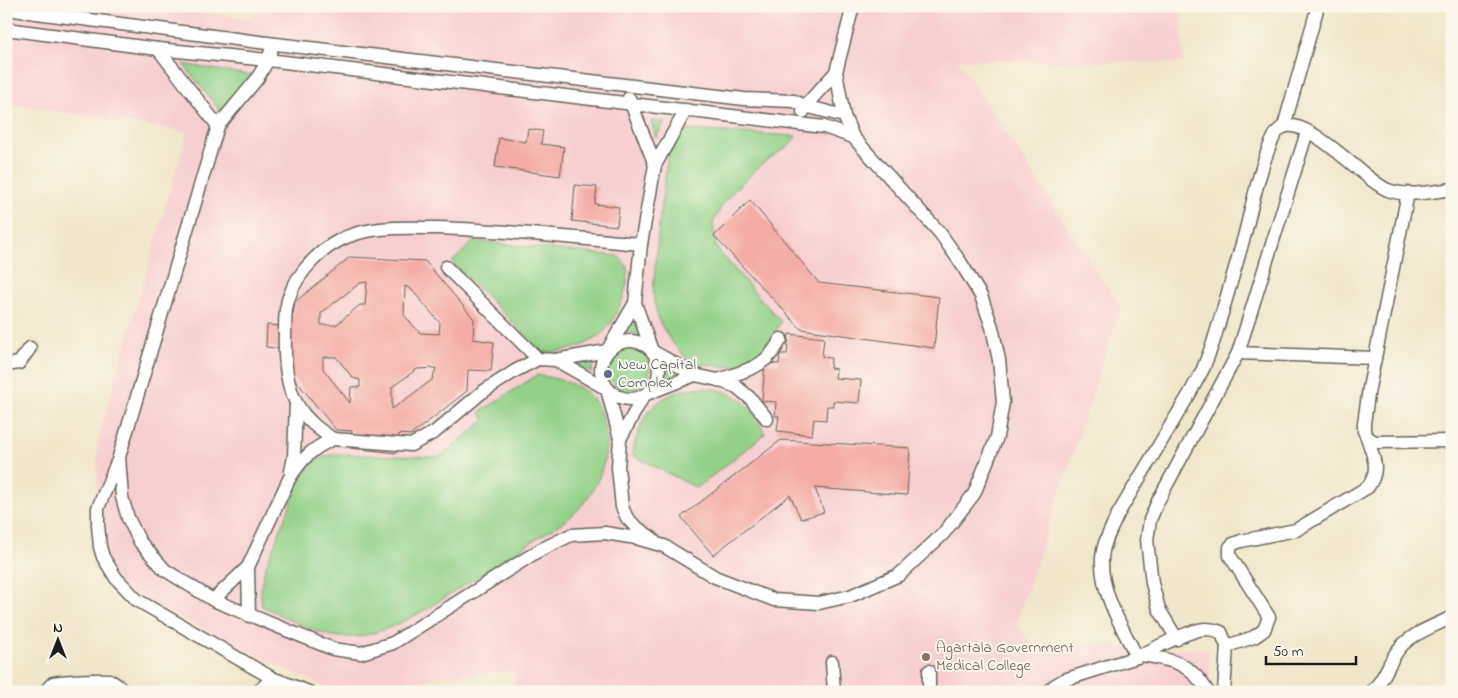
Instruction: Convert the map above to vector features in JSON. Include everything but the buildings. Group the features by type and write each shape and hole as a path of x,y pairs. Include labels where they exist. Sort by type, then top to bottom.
{"street":[{"path":"686,110 655,165 641,244 635,303 602,360 600,370 602,380 607,388 620,438 618,467 622,507 627,518 636,528 715,577 774,600 819,603 850,596 899,575 943,534 974,494 997,437 1003,402 999,360 992,327 981,296 940,233 853,137 844,116 836,72 853,6"},
{"path":"1139,656 1118,618 1103,575 1102,557 1107,538 1118,514 1203,370 1219,324 1268,152 1274,136 1284,126 1318,6"},
{"path":"6,9 273,44 744,99 794,101 805,106 844,116"},
{"path":"6,29 158,49 268,60 824,127 853,137"},
{"path":"273,44 268,60 257,80 218,126 119,457 98,508 98,526 100,548 103,557 116,578 137,600 272,678 309,692"},
{"path":"158,49 218,126"},
{"path":"799,124 805,106 836,72"},
{"path":"626,85 630,104 655,165"},
{"path":"1284,126 1293,126 1307,132 1356,167 1375,185 1388,191 1408,193 1452,188"},
{"path":"1177,639 1159,609 1152,583 1147,540 1150,520 1158,501 1238,353 1307,132"},
{"path":"1227,646 1254,637 1264,630 1270,617 1230,556 1230,547 1241,541 1296,530 1368,487 1374,478 1376,466 1368,437 1364,431 1364,423 1408,193"},
{"path":"333,439 312,424 296,403 287,380 284,361 286,308 297,280 317,256 338,241 367,230 414,228 480,229 641,244"},
{"path":"446,267 538,359"},
{"path":"635,303 652,351 695,375 737,386 768,419"},
{"path":"718,380 756,368 774,352 781,339"},
{"path":"213,600 248,567 289,479 306,455 333,439 411,445 435,432 482,393 515,371 538,359 556,360 607,351 615,344 635,341 645,344 658,360 658,380 652,389 644,395 620,438"},
{"path":"6,365 19,363 30,348"},
{"path":"1238,353 1375,358"},
{"path":"556,360 624,399 635,399 695,375"},
{"path":"289,479 294,457 296,403"},
{"path":"1368,437 1375,442 1452,441"},
{"path":"119,457 122,497 128,518 140,542 166,570 213,600 332,649 361,653 393,643 538,551 571,535 605,533 636,538 664,546"},
{"path":"248,567 249,616"},
{"path":"1371,692 1384,678 1397,652 1408,639 1452,617"},
{"path":"1048,692 1064,680 1139,656 1192,632 1204,629 1220,632 1227,646 1224,692"},
{"path":"1139,656 1162,658 1190,669 1199,676 1208,692"},
{"path":"832,662 834,692"},
{"path":"929,670 929,692"},
{"path":"258,692 272,678"},
{"path":"45,692 52,683 61,681 101,680 114,683 125,692"}],"shaded area":[{"name":"New Capital Complex","path":"6,6 151,6 247,18 275,6 1182,6 1183,63 958,60 1121,308 1016,624 1032,644 1209,650 1210,692 516,692 513,671 448,675 373,692 334,692 117,587 95,545 98,440 187,132 6,103"}],"green space":[{"path":"183,64 255,76 221,112"},
{"path":"651,121 665,122 656,138"},
{"path":"689,130 796,136 790,145 767,160 733,191 723,204 713,223 716,248 781,322 764,349 737,366 732,367 699,364 683,355 670,340 659,321 654,301 653,291 660,214 668,155 677,136"},
{"path":"474,241 617,256 625,264 628,275 621,304 606,330 594,340 558,352 542,352 452,262"},
{"path":"636,318 642,335 626,333"},
{"path":"633,348 641,351 647,357 650,369 647,381 641,387 625,390 617,387 611,381 608,365 611,357 617,351"},
{"path":"593,358 592,373 578,365"},
{"path":"668,367 682,375 664,381"},
{"path":"537,375 567,382 581,388 598,408 606,432 605,458 598,481 586,501 569,518 431,606 376,632 358,636 340,637 330,635 310,629 262,606 261,586 266,566 302,476 312,464 319,459 335,454 440,457 485,420 480,412"},
{"path":"695,388 719,390 739,398 754,413 765,434 697,488 632,455 640,429 651,410 668,396"}],"place":[{"name":"New Capital Complex","path":"608,374"},
{"name":"Agartala Government Medical College","path":"926,657"}]}
